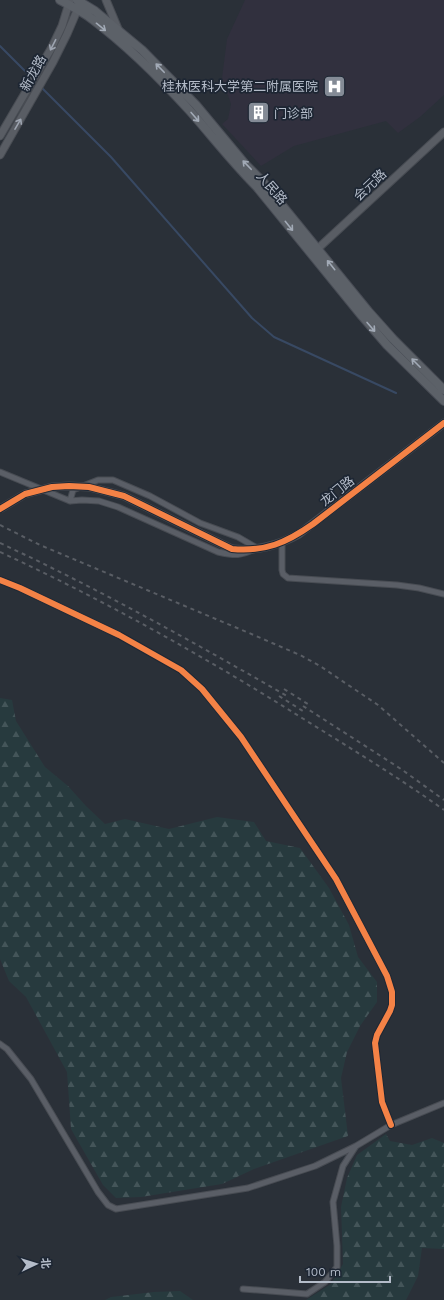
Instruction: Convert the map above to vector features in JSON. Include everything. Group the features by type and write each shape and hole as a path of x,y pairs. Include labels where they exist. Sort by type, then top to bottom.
{"main road":[{"name":"人民路","path":"60,0 70,2 77,10 91,18 136,56 173,93 239,169 257,187 393,339 444,390"},
{"name":"人民路","path":"80,1 95,11 142,50 196,105 245,164 263,182 387,345 444,401"}],"street":[{"path":"106,0 119,31"},
{"name":"新龙路","path":"0,155 53,62 67,34 80,1"},
{"name":"新龙路","path":"0,136 29,87 62,26 70,2"},
{"name":"会元路","path":"315,252 444,132"},
{"name":"龙门路","path":"0,509 25,494 52,487 89,487 124,496 232,549 244,550 270,547 282,543 313,524 444,423"},
{"path":"0,472 70,501 99,501 218,552 233,555 244,554 257,548"},
{"path":"70,501 73,490 98,480 113,480 150,496 200,523 238,537 257,548"},
{"path":"282,543 282,570 283,574 288,578 397,585 444,594"},
{"path":"0,580 119,635 182,670 202,689 241,737 336,879 387,976 392,992 392,1005 377,1035 375,1043 382,1102 391,1125"},
{"path":"0,1044 7,1048 31,1079 98,1192 108,1204 116,1208 248,1188 315,1166 356,1146 391,1125 444,1102"},
{"path":"243,1289 307,1294 325,1282 337,1267 337,1246 333,1202 343,1166 356,1146"}],"shaded area":[{"name":"桂林医科大学第二附属医院","path":"245,0 444,0 444,95 420,117 398,133 386,121 294,146 261,166 222,124 228,119 231,104 222,78 227,39"}],"green space":[{"path":"0,698 12,700 16,721 45,767 68,786 105,824 125,819 169,829 217,817 254,822 266,841 300,848 329,888 349,925 358,957 377,982 377,1002 360,1026 347,1052 341,1078 348,1136 254,1169 222,1184 141,1197 116,1198 103,1185 71,1129 67,1072 26,997 9,981 0,959"},
{"path":"386,1134 390,1141 412,1145 432,1138 444,1143 444,1249 422,1248 418,1276 406,1300 306,1300 331,1284 343,1264 341,1207 347,1178 357,1155"},
{"path":"180,1291 193,1300 105,1300 111,1297 154,1292"}],"waterway":[{"path":"0,46 32,78"},
{"path":"41,87 111,157 252,318 274,337 396,393"}],"railway":[{"path":"0,525 40,545 300,655 320,666 378,705 444,763"},
{"path":"0,543 110,597 287,696"},
{"path":"0,552 39,570 154,630 229,673 356,752 444,810"},
{"path":"284,689 311,706"},
{"path":"279,696 306,713"},
{"path":"303,706 401,769 444,800"}],"cycle path":[{"path":"0,509 25,494 52,487 89,487 124,496 232,549 255,549 275,545 303,531 444,423"},
{"path":"0,580 119,635 181,670 202,689 241,737 336,879 387,976 392,992 392,1005 377,1035 375,1043 382,1102 391,1125"}],"place":[{"name":"桂林医科大学第二附属医院","path":"334,86"},
{"name":"门诊部","path":"259,113"}]}
